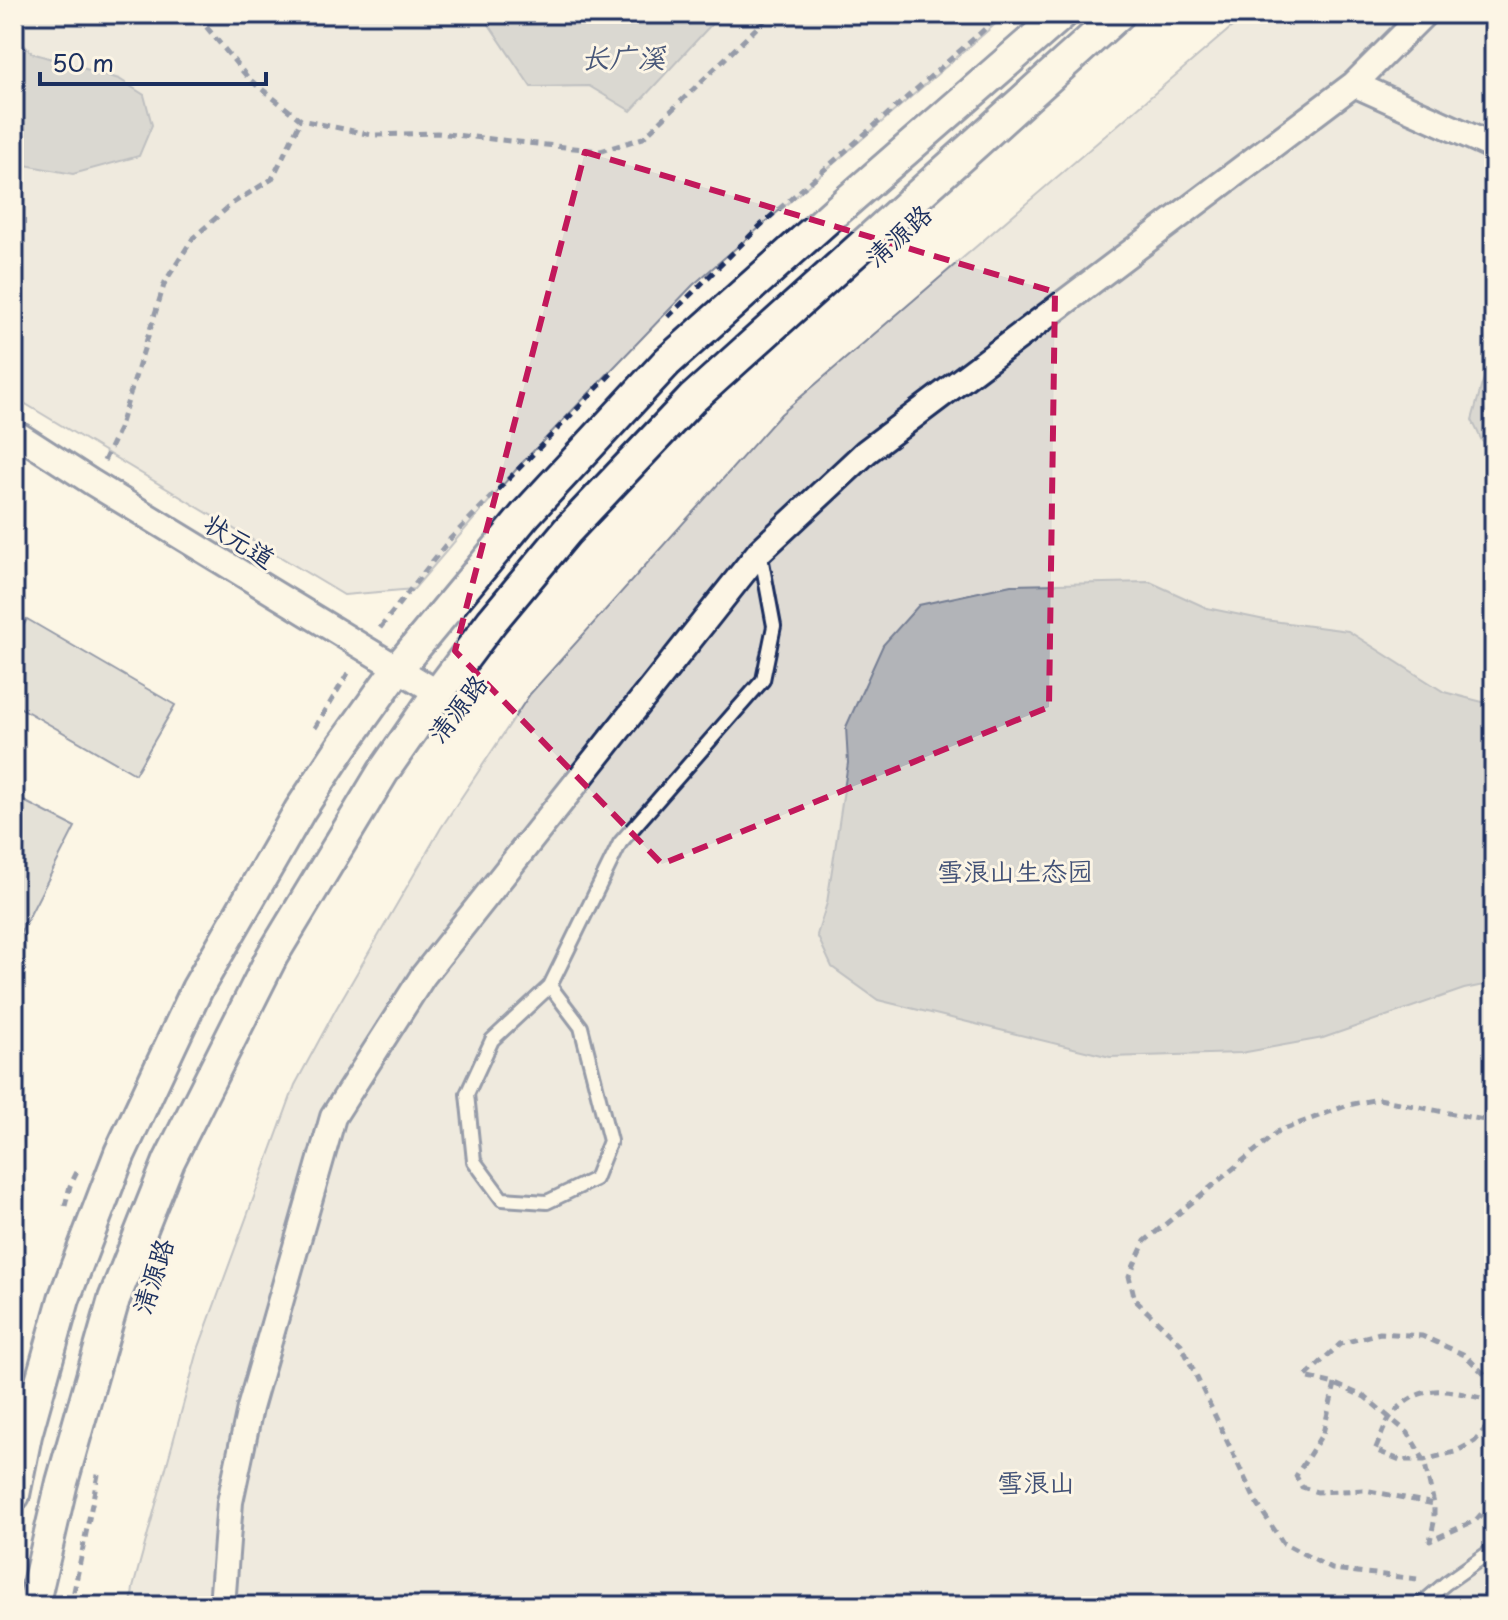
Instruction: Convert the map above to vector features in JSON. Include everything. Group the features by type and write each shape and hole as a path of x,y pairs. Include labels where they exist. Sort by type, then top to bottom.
{"street":[{"path":"14,1495 26,1435 64,1299 120,1153 197,989 284,837 343,745 398,668 526,514 667,362 1062,14"},
{"name":"清源路","path":"33,1606 62,1482 114,1299 169,1161 272,956 383,772 492,621 567,531 692,399 1119,14"},
{"path":"222,1606 230,1502 250,1408 333,1117 423,976 760,551 866,452 1354,84 1424,14"},
{"path":"1354,84 1494,147"},
{"name":"状元道","path":"14,432 438,693"}],"lane":[{"path":"550,986 581,1027 610,1141 595,1179 547,1202 502,1199 474,1161 467,1094 492,1040 550,986 620,843 763,680 774,626 760,551"},
{"path":"1419,1606 1494,1549"}],"path":[{"path":"182,14 204,24 249,79 301,120 372,135 437,133 601,151 643,138 771,14"},
{"path":"93,483 119,429 165,282 193,238 233,203 272,179 301,120"},
{"path":"1446,1583 1332,1569 1283,1543 1256,1502 1181,1344 1135,1300 1129,1276 1145,1241 1279,1131 1348,1105 1379,1099 1494,1122"},
{"path":"1494,1384 1465,1355 1437,1342 1422,1336 1380,1333 1340,1344 1305,1377 1335,1384 1365,1397 1408,1433 1424,1460 1434,1504 1430,1541 1476,1520 1494,1499"},
{"path":"1335,1384 1323,1433 1296,1476 1302,1487 1317,1492 1365,1490 1434,1504"},
{"path":"1494,1401 1441,1390 1416,1394 1389,1418 1375,1450 1400,1460 1424,1460 1455,1452 1475,1441 1494,1418"},
{"path":"71,1606 102,1459"}],"highlighted area":[{"path":"585,152 1055,292 1049,707 662,864 455,651"}],"green space":[{"path":"14,14 1007,14 693,285 520,465 414,589 344,595 14,397"},
{"name":"雪浪山生态园","path":"1247,14 1494,14 1494,1606 131,1606 133,1588 199,1347 295,1085 441,828 530,694 781,414"}],"water":[{"name":"长广溪","path":"482,14 721,14 631,111 589,86 531,87"},
{"path":"14,35 32,53 119,79 144,95 152,125 139,156 73,174 14,163"},
{"path":"1494,352 1494,455 1482,441 1472,420"},
{"path":"1150,582 1207,608 1265,620 1348,631 1444,692 1494,705 1494,983 1464,989 1323,1038 1241,1053 1110,1057 878,1000 832,967 817,935 827,903 848,763 846,727 883,645 919,605 1011,585"}],"building":[{"path":"27,619 175,705 135,774 14,704 14,642"},
{"path":"14,796 75,827 14,946"}],"park label":[{"name":"雪浪山","path":"1036,1481"}]}
